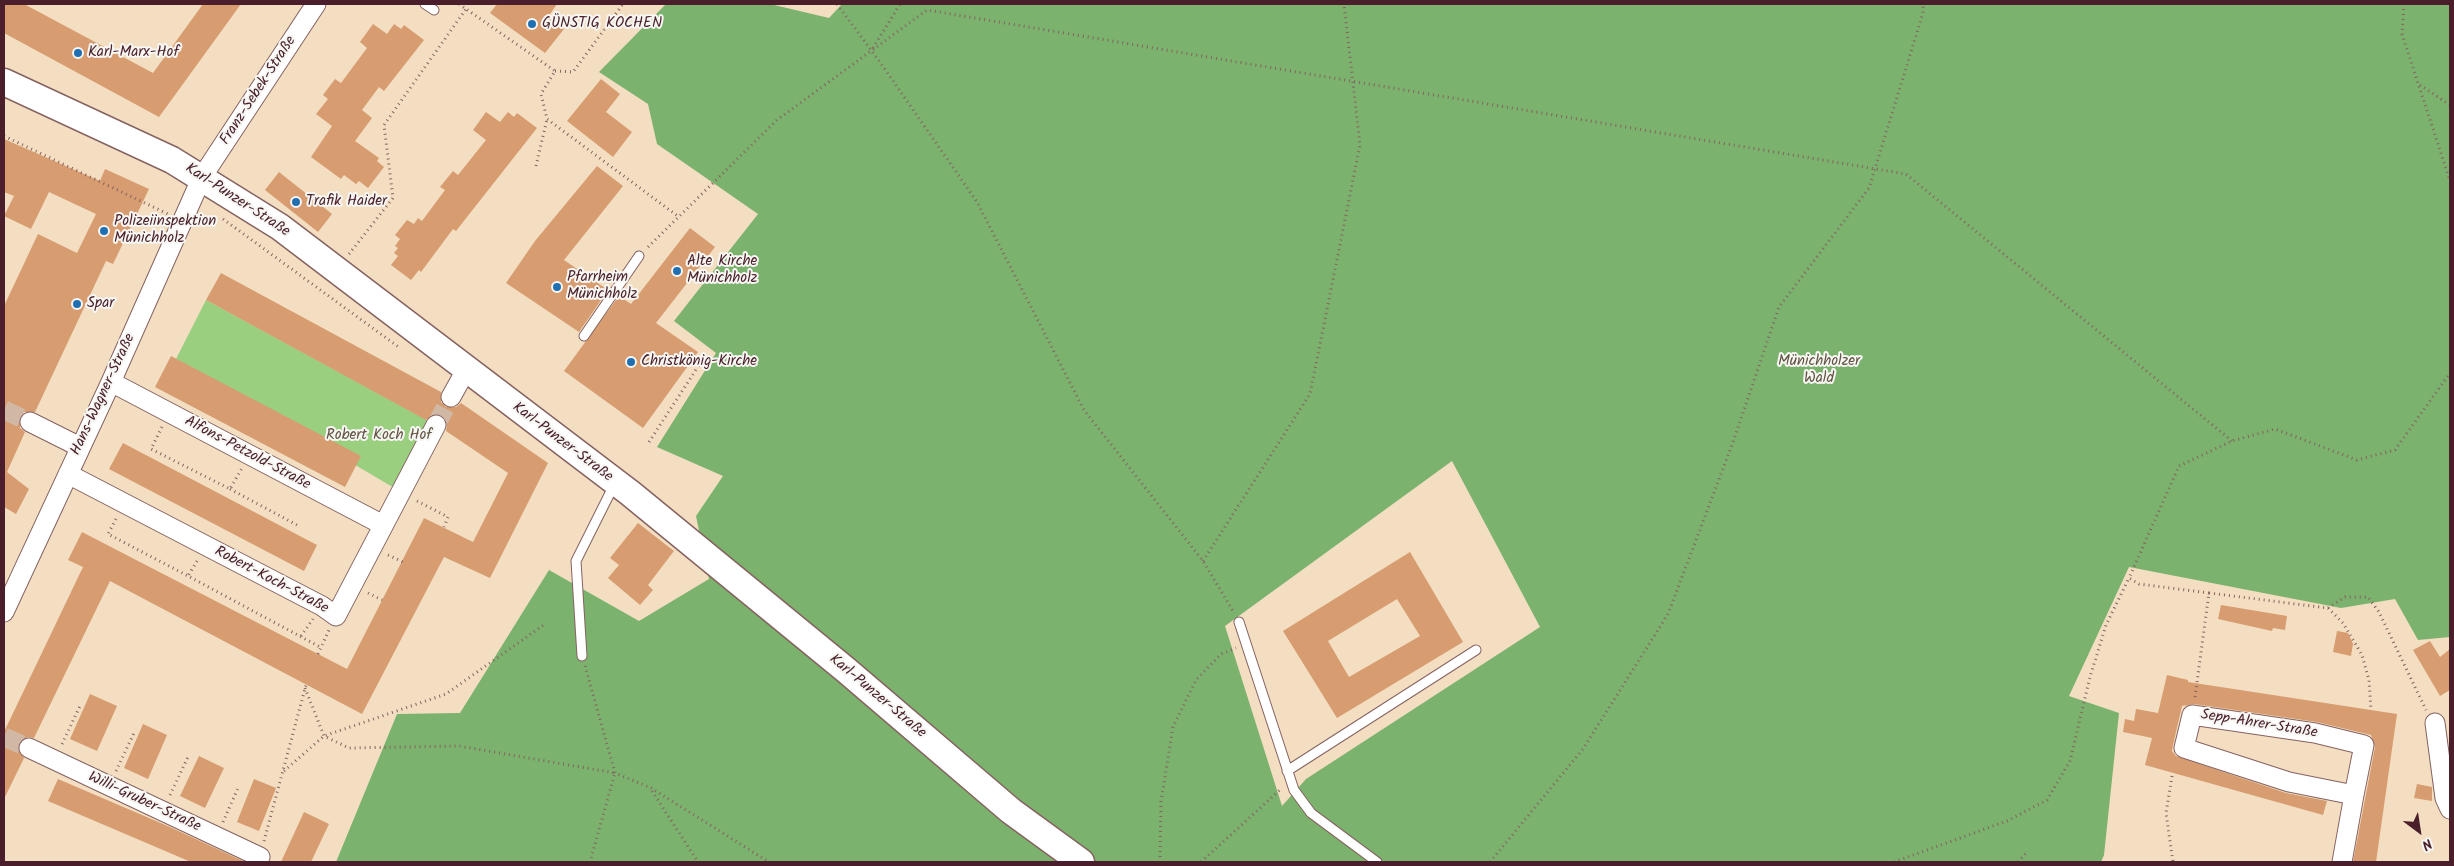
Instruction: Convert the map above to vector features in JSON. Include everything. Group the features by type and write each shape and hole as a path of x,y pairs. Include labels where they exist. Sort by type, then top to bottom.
{"street":[{"name":"Franz-Sebek-Straße","path":"202,177 316,4"},
{"name":"Karl-Punzer-Straße","path":"4,82 172,160 280,227 466,370 626,487 838,663 1011,811 1081,862"},
{"name":"Hans-Wagner-Straße","path":"4,612 111,382 202,177"},
{"path":"451,397 466,370"},
{"name":"Alfons-Petzold-Straße","path":"111,382 383,525"},
{"path":"30,422 80,447"},
{"name":"Robert-Koch-Straße","path":"68,474 336,616 436,425"},
{"name":"Sepp-Ahrer-Straße","path":"2342,862 2364,745 2315,733 2192,715 2184,748 2289,782 2354,795"},
{"path":"2435,723 2445,798 2450,809"},
{"name":"Willi-Gruber-Straße","path":"28,748 260,857"}],"lane":[{"path":"425,4 434,10"},
{"path":"584,336 639,256"},
{"path":"582,656 576,561 626,487"},
{"path":"1239,622 1290,781 1310,813 1377,862"},
{"path":"1287,771 1476,650"}],"path":[{"path":"459,4 555,71 573,72 623,4"},
{"path":"837,4 872,50 977,202 1084,410 1202,561 1239,622"},
{"path":"872,50 900,4"},
{"path":"1202,561 1310,394 1360,145 1344,4"},
{"path":"1490,862 1582,749 1668,614 1732,446 1779,307 1869,188 1923,14 1923,4"},
{"path":"2404,4 2402,34 2450,181"},
{"path":"336,270 393,198 384,124 466,9"},
{"path":"639,256 777,120 927,10 1906,174 2232,441"},
{"path":"536,166 547,119 541,94 555,71"},
{"path":"2419,84 2450,105"},
{"path":"547,119 679,217"},
{"path":"4,136 183,220"},
{"path":"649,442 701,362"},
{"path":"1894,862 2007,821 2047,800 2070,761 2090,678 2106,625 2179,466 2232,441 2276,429 2357,460 2395,450 2450,373"},
{"path":"170,413 151,449 297,525"},
{"path":"230,489 249,455"},
{"path":"401,492 448,517 444,527"},
{"path":"124,503 108,534 320,647"},
{"path":"188,576 206,546"},
{"path":"2129,578 2139,584 2328,608 2343,623 2362,655 2369,680 2371,710"},
{"path":"2192,715 2209,593"},
{"path":"2328,608 2345,597 2368,597 2378,612 2420,701 2435,723"},
{"path":"318,654 336,616"},
{"path":"284,771 324,736 446,694 545,624"},
{"path":"1160,862 1161,802 1173,727 1196,680 1221,654 1246,644"},
{"path":"582,656 615,773 590,862"},
{"path":"260,857 305,686 324,736 349,748 459,746 615,773 651,788 769,862"},
{"path":"54,760 80,706"},
{"path":"109,786 134,733"},
{"path":"163,811 188,757"},
{"path":"2172,776 2166,813 2173,862"},
{"path":"1201,862 1290,781"},
{"path":"217,837 238,788"},
{"path":"651,788 698,862"},
{"path":"2018,862 2027,852"}],"green space":[{"name":"Münichholzer Wald","path":"666,4 770,4 829,18 842,4 2450,4 2450,637 2418,640 2395,599 2341,608 2129,567 2069,696 2119,713 2104,855 2101,862 336,862 397,714 460,713 549,570 639,621 709,579 696,516 723,476 657,447 716,353 674,321 758,214 657,144 648,104 599,72","holes":["1452,461 1540,627 1306,779 1282,806 1225,626"]},
{"name":"Robert Koch Hof","path":"206,300 427,420 401,492 176,359"}],"building":[{"name":"Karl-Marx-Hof","path":"4,4 24,4 153,73 203,4 241,4 159,117 4,33"},
{"path":"497,4 557,4 548,17 564,29 545,53 490,13"},
{"path":"373,24 387,34 394,24 401,29 404,25 424,40 384,91 379,87 362,110 372,118 355,141 379,158 377,161 384,167 368,188 359,181 356,184 344,175 341,179 311,157 332,126 316,114 328,99 323,95 335,79 341,83 367,48 360,42"},
{"path":"601,79 620,94 606,112 632,132 613,157 567,121"},
{"path":"486,112 500,122 508,112 514,117 517,113 537,128 456,231 453,229 421,272 419,270 411,280 391,265 398,256 394,253 398,248 395,246 400,239 395,235 407,220 414,224 418,218 422,221 445,190 440,187 453,171 458,175 486,140 473,130"},
{"path":"4,139 100,181 105,169 149,189 113,264 106,261 35,412 24,412 20,417 20,428 25,432 7,472 29,489 16,514 4,507 4,306 38,234 77,253 96,214 49,192 31,229 4,216 14,196 4,192"},
{"path":"597,166 623,186 564,260 608,290 579,332 506,283 535,241"},
{"path":"279,172 332,214 318,232 265,190"},
{"name":"Christkönig-Kirche","path":"690,228 715,247 656,323 698,352 643,428 564,371 619,296 631,304"},
{"path":"221,273 441,392 441,402 446,407 456,407 461,403 548,463 490,578 444,557 362,714 110,581 34,738 28,737 19,743 18,749 24,758 4,799 4,732 83,567 68,560 82,532 347,669 424,518 473,542 508,473 446,431 447,424 442,415 435,414 426,420 206,300"},
{"path":"171,356 361,456 345,487 155,387"},
{"path":"123,443 317,545 304,571 109,469"},
{"path":"638,523 674,551 648,585 653,590 640,605 608,578 619,565 610,558"},
{"path":"1410,552 1463,642 1337,718 1283,631","holes":["1397,599 1420,636 1349,677 1328,641"]},
{"path":"2221,605 2287,616 2285,630 2273,628 2272,631 2218,619"},
{"path":"2337,631 2348,633 2353,644 2351,656 2333,652"},
{"path":"2430,641 2440,657 2450,649 2450,690 2440,696 2413,650"},
{"path":"2167,675 2188,680 2188,682 2397,714 2376,862 2353,862 2375,747 2371,735 2317,722 2194,704 2182,706 2172,751 2176,756 2286,793 2327,801 2323,815 2145,765 2152,738 2123,732 2125,719 2134,721 2136,709 2158,713"},
{"path":"90,694 117,706 97,751 70,739"},
{"path":"143,724 167,735 148,779 124,768"},
{"path":"199,756 224,768 205,808 180,796"},
{"path":"58,779 170,827 245,862 191,862 48,801"},
{"path":"254,779 276,788 259,831 237,822"},
{"path":"2417,784 2432,787 2432,801 2414,798"},
{"path":"304,812 329,824 311,862 281,862"}],"tunnel":[{"path":"436,425 451,397"},
{"path":"4,410 30,422"},
{"path":"4,737 29,748"}],"place":[{"name":"GÜNSTIG KOCHEN","path":"532,24"},
{"name":"Karl-Marx-Hof","path":"78,53"},
{"name":"Trafik Haider","path":"296,202"},
{"name":"Polizeiinspektion Münichholz","path":"104,231"},
{"name":"Alte Kirche Münichholz","path":"677,271"},
{"name":"Pfarrheim Münichholz","path":"557,287"},
{"name":"Spar","path":"77,304"},
{"name":"Christkönig-Kirche","path":"631,362"}]}
